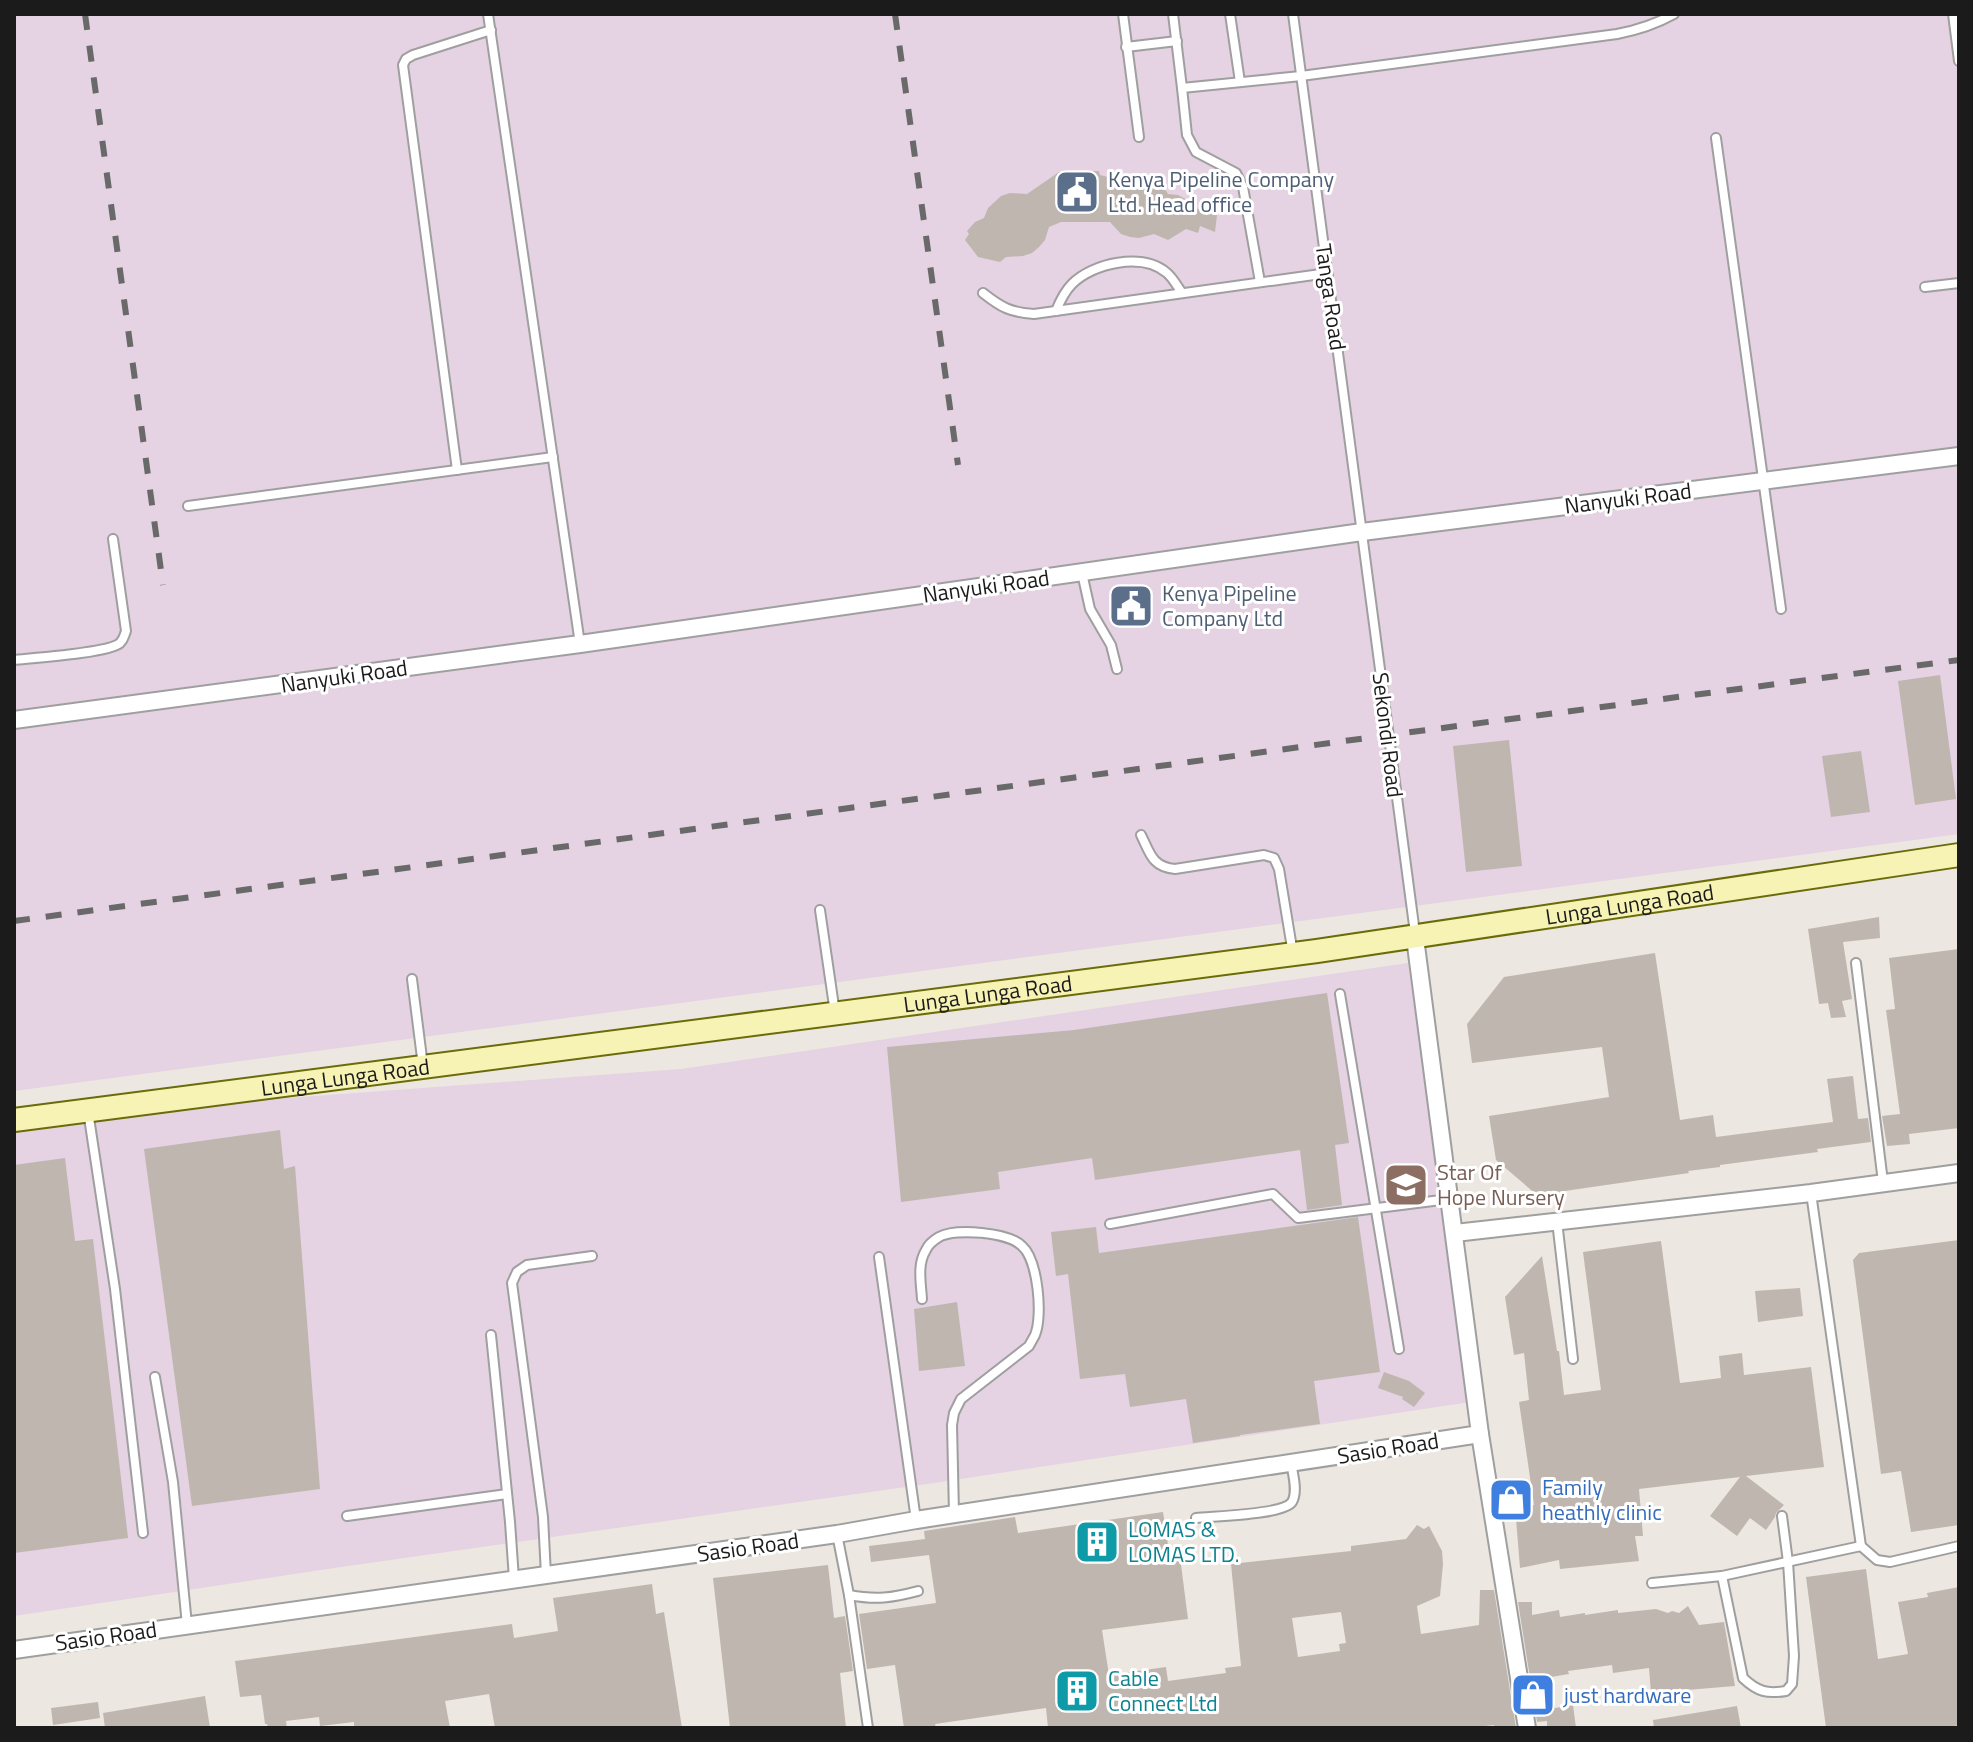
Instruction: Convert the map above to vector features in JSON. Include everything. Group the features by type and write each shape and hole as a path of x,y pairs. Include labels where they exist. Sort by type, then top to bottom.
{"main road":[{"name":"Lunga Lunga Road","path":"14,1120 1415,938 1959,855"}],"street":[{"name":"Nanyuki Road","path":"14,720 580,644 1362,532 1959,456"},
{"path":"1415,938 1480,1434 1527,1728"},
{"path":"1455,1233 1959,1173"},
{"name":"Sasio Road","path":"14,1650 837,1534 1480,1434"}],"lane":[{"path":"488,14 580,644"},
{"path":"1123,14 1139,137"},
{"path":"1173,14 1187,135 1196,152 1236,173 1243,187 1260,282"},
{"path":"1230,14 1240,82"},
{"name":"Tanga Road","path":"1293,14 1362,532"},
{"path":"1182,88 1301,76 1617,34 1639,29 1674,14"},
{"path":"1953,14 1959,61"},
{"path":"457,470 403,65 413,55 491,30"},
{"path":"1126,47 1177,41"},
{"path":"1716,138 1781,609"},
{"path":"1056,311 1072,284 1100,266 1115,263 1135,262 1158,267 1169,274 1182,293"},
{"path":"983,293 1001,308 1034,314 1328,273"},
{"path":"1925,287 1959,283"},
{"path":"188,506 553,457"},
{"name":"Sekondi Road","path":"1362,532 1415,938"},
{"path":"14,660 92,651 120,644 126,631 113,539"},
{"path":"1082,572 1090,609 1111,645 1117,669"},
{"path":"1141,835 1154,861 1168,868 1264,855 1274,858 1279,869 1293,954"},
{"path":"820,910 835,1014"},
{"path":"1856,963 1883,1182"},
{"path":"412,979 424,1067"},
{"path":"1340,994 1399,1349"},
{"path":"88,1111 115,1289 143,1533"},
{"path":"1811,1193 1861,1546 1877,1560 1890,1562 1959,1546"},
{"path":"1110,1224 1273,1194 1298,1218 1449,1199"},
{"path":"1557,1221 1573,1359"},
{"path":"922,1299 922,1259 929,1246 940,1236 998,1234 1024,1247 1031,1259 1039,1318 1036,1334 1029,1346 961,1399 954,1413 954,1514"},
{"path":"546,1575 543,1517 512,1283 517,1272 527,1265 592,1256"},
{"path":"879,1257 916,1520"},
{"path":"491,1335 514,1579"},
{"path":"155,1377 173,1482 187,1625"},
{"path":"1196,1518 1266,1512 1287,1506 1294,1498 1291,1463"},
{"path":"347,1516 507,1494"},
{"path":"1722,1576 1743,1678 1756,1690 1770,1694 1786,1691 1792,1684 1794,1656 1782,1516"},
{"path":"837,1534 868,1728"},
{"path":"1652,1583 1722,1576 1861,1546"},
{"path":"849,1595 887,1598 918,1591"}],"shaded area":[{"path":"14,14 1959,14 1959,834 14,1091"},
{"path":"1408,963 1470,1402 14,1616 14,1131 261,1100 681,1069"}],"building":[{"path":"1099,171 1100,175 1120,180 1137,174 1155,179 1168,194 1178,195 1191,202 1189,206 1217,215 1215,232 1200,226 1198,233 1186,229 1168,240 1154,234 1130,237 1121,234 1110,222 1061,222 1049,227 1045,240 1032,253 1006,257 1000,262 978,257 965,240 969,234 967,231 984,218 988,208 1001,196 1027,194 1059,172"},
{"path":"1940,675 1956,799 1915,805 1898,681"},
{"path":"1509,740 1522,866 1466,872 1453,746"},
{"path":"1861,751 1870,812 1831,817 1822,756"},
{"path":"1879,917 1880,938 1843,942 1852,999 1842,1001 1846,1017 1831,1018 1828,1003 1819,1004 1808,929"},
{"path":"1959,949 1959,1128 1909,1134 1910,1144 1887,1146 1882,1116 1900,1114 1886,1010 1895,1009 1889,958"},
{"path":"1655,953 1680,1120 1713,1115 1716,1137 1833,1122 1827,1079 1853,1076 1858,1119 1868,1118 1871,1142 1537,1195 1496,1160 1489,1116 1609,1097 1602,1047 1472,1063 1467,1024 1504,977"},
{"path":"1327,993 1349,1143 1335,1145 1342,1205 1307,1210 1300,1150 1095,1180 1092,1158 998,1172 1000,1189 901,1202 887,1047 1074,1030"},
{"path":"280,1130 284,1169 295,1166 320,1489 192,1506 144,1149"},
{"path":"65,1158 75,1241 93,1239 128,1538 14,1553 14,1165"},
{"path":"1358,1217 1380,1372 1314,1381 1320,1424 1193,1443 1186,1399 1130,1407 1125,1374 1080,1379 1068,1274 1056,1276 1051,1232 1096,1227 1099,1253"},
{"path":"1959,1240 1959,1525 1911,1532 1901,1471 1881,1474 1853,1260 1859,1253"},
{"path":"1661,1241 1680,1383 1721,1378 1719,1356 1742,1353 1744,1375 1811,1367 1824,1467 1746,1476 1784,1505 1766,1530 1750,1518 1737,1536 1710,1516 1740,1477 1639,1489 1643,1536 1635,1536 1639,1561 1560,1569 1559,1560 1520,1568 1515,1506 1534,1505 1519,1402 1529,1400 1524,1353 1514,1355 1505,1297 1542,1256 1564,1395 1601,1390 1583,1252"},
{"path":"1800,1288 1803,1316 1758,1322 1755,1291"},
{"path":"957,1302 965,1366 919,1371 914,1309"},
{"path":"1384,1372 1409,1381 1425,1393 1414,1407 1403,1397 1378,1388"},
{"path":"1163,1512 1170,1558 1180,1557 1188,1619 1102,1630 1109,1675 1166,1667 1168,1681 1226,1673 1225,1668 1241,1666 1231,1564 1351,1551 1351,1546 1406,1539 1417,1525 1424,1529 1429,1526 1442,1551 1443,1564 1440,1596 1417,1606 1421,1634 1479,1625 1480,1590 1494,1590 1516,1728 1494,1728 1494,1725 1469,1728 1048,1728 1046,1708 935,1724 936,1728 904,1728 895,1665 867,1669 859,1614 936,1603 929,1555 871,1562 869,1546 925,1539 924,1531 1015,1517 1018,1533","holes":["1341,1612 1346,1643 1339,1644 1340,1651 1298,1657 1292,1618"]},
{"path":"828,1565 834,1618 845,1616 853,1671 840,1673 846,1728 730,1728 713,1578"},
{"path":"1866,1569 1878,1659 1908,1654 1898,1602 1959,1587 1959,1725 1946,1728 1826,1728 1806,1577"},
{"path":"652,1584 656,1614 664,1612 682,1728 495,1728 489,1694 445,1701 450,1728 354,1728 354,1722 320,1726 319,1717 286,1721 287,1728 268,1728 261,1695 240,1697 235,1661 512,1624 514,1638 558,1631 553,1598"},
{"path":"1518,1602 1532,1602 1532,1615 1559,1610 1560,1617 1618,1610 1618,1613 1656,1609 1679,1613 1688,1606 1699,1625 1724,1622 1735,1686 1651,1693 1649,1668 1613,1673 1612,1665 1568,1671 1569,1674 1551,1677 1555,1708 1573,1705 1576,1728 1547,1728 1547,1721 1537,1722"},
{"path":"205,1696 210,1728 105,1728 103,1713"},
{"path":"98,1702 100,1718 53,1725 51,1708"},
{"path":"1737,1706 1741,1728 1654,1728 1653,1720"}],"railway":[{"path":"85,14 163,585"},
{"path":"895,14 958,465"},
{"path":"14,921 1959,660"}],"place":[{"name":"Kenya Pipeline Company Ltd. Head office","path":"1077,192"},
{"name":"Kenya Pipeline Company Ltd","path":"1131,606"},
{"name":"Star Of Hope Nursery","path":"1406,1185"},
{"name":"Family heathly clinic","path":"1511,1500"},
{"name":"LOMAS & LOMAS LTD.","path":"1097,1542"},
{"name":"Cable Connect Ltd","path":"1077,1691"},
{"name":"just hardware","path":"1533,1695"}]}
